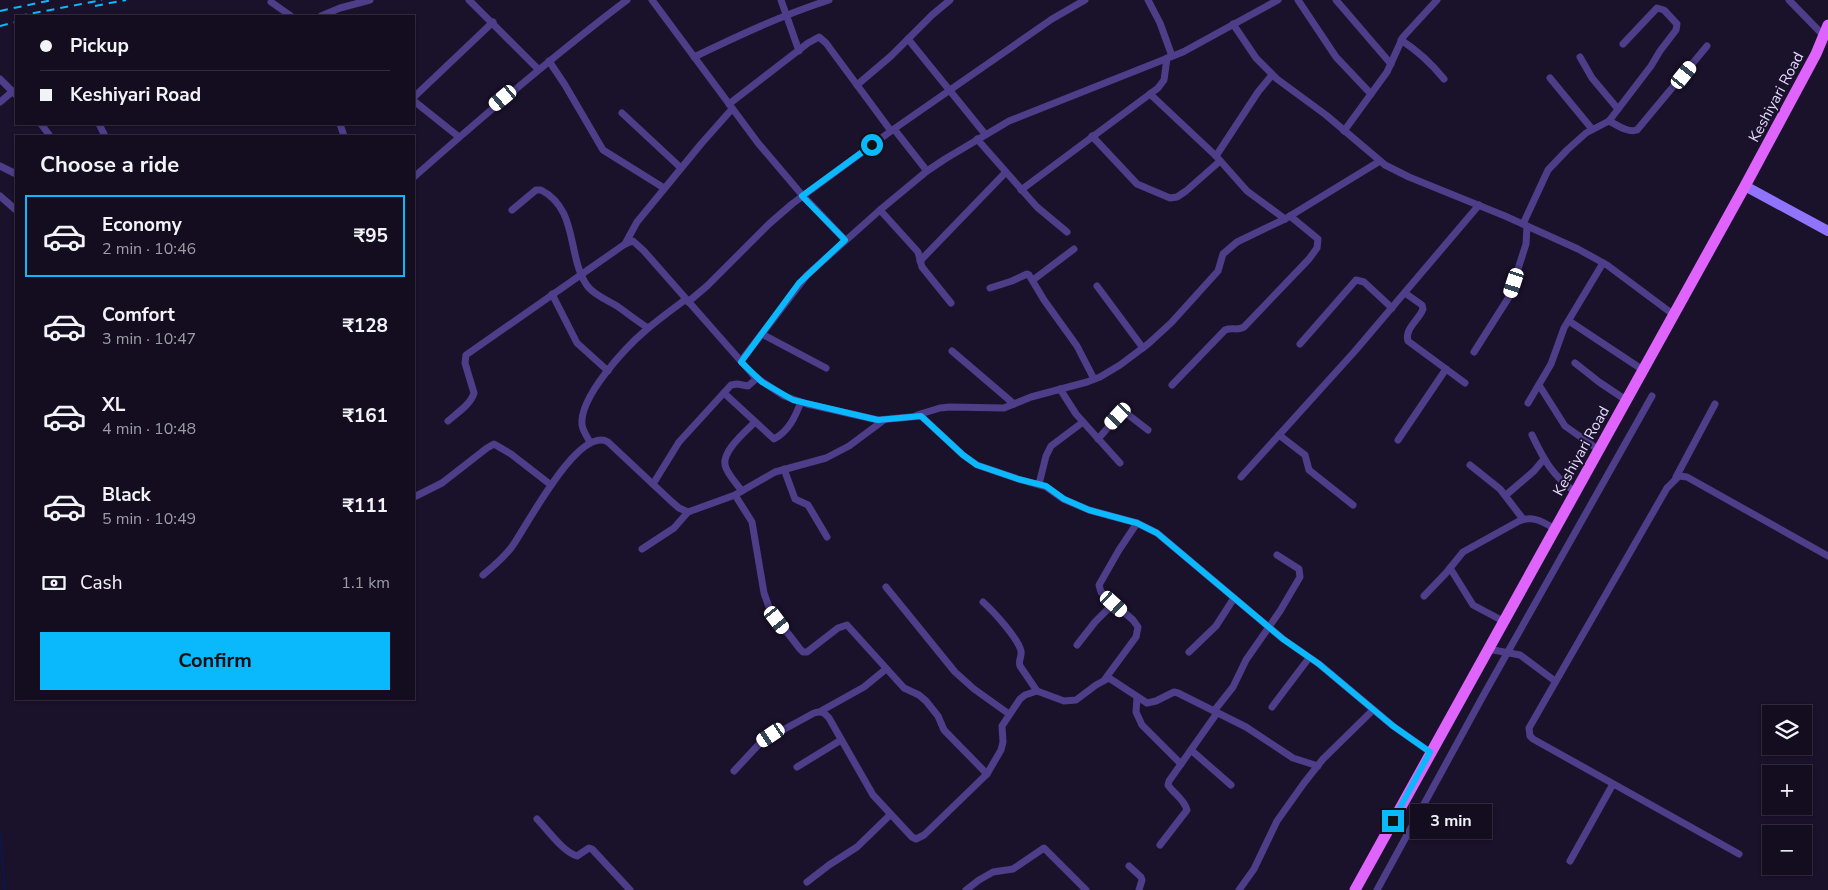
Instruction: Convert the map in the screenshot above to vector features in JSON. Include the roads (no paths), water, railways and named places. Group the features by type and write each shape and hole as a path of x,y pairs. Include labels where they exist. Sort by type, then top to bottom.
{"main road":[{"name":"Keshiyari Road","path":"1355,890 1745,186 1816,54 1826,30"}],"street":[{"path":"324,15 340,8 370,0"},
{"path":"469,0 538,69"},
{"path":"415,176 538,69 627,0"},
{"path":"652,0 731,106 802,196 845,240"},
{"path":"781,0 798,51"},
{"path":"694,57 786,14 829,0"},
{"path":"857,85 950,0"},
{"path":"590,442 582,425 584,412 591,395 608,371 648,328 717,277 769,224 802,196 1074,3 1085,0"},
{"path":"1021,190 1158,88 1164,80 1169,57 1160,23 1148,0"},
{"path":"741,362 799,283 845,240 927,171 1009,121 1169,57 1202,42 1278,0"},
{"path":"1298,0 1336,57 1371,94"},
{"path":"1336,0 1391,64"},
{"path":"1344,131 1391,64 1401,40 1437,0"},
{"path":"1789,0 1826,30"},
{"path":"271,2 290,15"},
{"path":"1474,352 1502,311 1509,297 1526,244 1525,225 1548,170 1567,150 1592,129 1609,121 1651,66 1676,30 1677,24 1661,8 1656,8 1623,44"},
{"path":"415,96 492,22"},
{"path":"1233,24 1256,58 1272,75 1393,170 1525,225 1604,263 1674,315"},
{"path":"625,244 633,226 731,106 798,51 819,37 826,43 857,85 927,171"},
{"path":"908,39 986,134"},
{"path":"1401,40 1417,51 1444,79"},
{"path":"1609,121 1629,130 1637,130 1707,46"},
{"path":"1580,57 1592,78 1618,109"},
{"path":"549,60 566,85 603,150 664,188"},
{"path":"1092,136 1137,184 1170,198 1177,197 1186,191 1218,158 1258,92 1272,75"},
{"path":"1550,78 1592,129"},
{"path":"0,79 14,93 0,102"},
{"path":"1150,94 1218,158 1247,191 1318,239 1317,248 1309,259 1244,327 1237,330 1230,328 1226,330 1172,385"},
{"path":"415,102 459,137"},
{"path":"622,113 681,168"},
{"path":"977,139 1041,212 1067,232"},
{"path":"448,421 473,398 474,393 465,363 466,355 630,241 636,243 741,362 757,378 784,396 801,402 884,420 918,415 950,407 1004,408 1031,396 1094,379 1120,365 1171,323 1221,268 1220,259 1228,248 1252,234 1287,218 1380,161"},
{"path":"0,166 15,174"},
{"path":"920,261 1006,173"},
{"path":"1745,186 1828,232"},
{"path":"512,210 536,190 545,192 564,213 581,274 590,288 648,328"},
{"path":"0,196 15,209"},
{"path":"1241,477 1392,308 1479,205"},
{"path":"880,210 918,252 922,266 951,303"},
{"path":"1033,280 1074,249"},
{"path":"1528,403 1551,364 1562,333 1604,263"},
{"path":"990,288 1026,274 1033,280 1044,300 1077,346 1094,379"},
{"path":"1300,344 1356,280 1364,282 1392,308"},
{"path":"1097,286 1143,348"},
{"path":"1405,293 1422,305 1423,309 1408,332 1406,338 1408,341 1466,383"},
{"path":"552,294 577,343 608,371"},
{"path":"1569,321 1643,370"},
{"path":"762,334 826,368"},
{"path":"952,351 1014,404"},
{"path":"1575,363 1626,400"},
{"path":"1398,440 1446,369"},
{"path":"653,484 679,442 724,393 734,384 748,386 757,378"},
{"path":"1539,385 1564,426 1599,450"},
{"path":"1060,389 1098,440 1120,463"},
{"path":"724,393 772,437 776,438 792,422 801,402"},
{"path":"1377,890 1483,696 1652,396"},
{"path":"1714,404 1676,478 1667,488 1530,724 1528,731 1530,736 1739,854"},
{"path":"1098,440 1118,416 1126,412 1148,430"},
{"path":"918,415 924,418 963,455 977,465 1039,484 1089,510 1137,523 1157,533 1269,627 1341,682 1393,726 1430,752"},
{"path":"642,550 674,528 688,512 739,493 770,474 831,456 849,446 884,420"},
{"path":"756,422 732,446 725,460 726,468 752,522 765,596 770,610 803,652 811,650 838,628 847,625 904,688 919,695 926,701 938,716 944,730 988,774"},
{"path":"1039,484 1046,456 1051,446 1084,422"},
{"path":"1279,435 1304,456 1309,470 1353,505"},
{"path":"1532,435 1554,475 1575,492"},
{"path":"483,574 496,565 512,547 556,476 590,442 599,440 608,442 679,508 688,512"},
{"path":"415,496 442,483 494,444 511,454 551,486"},
{"path":"1506,495 1534,471 1544,459"},
{"path":"1470,464 1506,495 1524,519"},
{"path":"784,469 794,499 808,505 827,537"},
{"path":"1676,478 1683,475 1687,477 1828,556"},
{"path":"1424,596 1466,549 1524,519 1537,519 1555,529"},
{"path":"982,602 1000,619 1018,646 1021,651 1020,666 1038,691 1064,701 1076,700 1105,679 1138,632 1136,624 1099,588 1100,582 1137,523"},
{"path":"1160,844 1187,810 1184,802 1168,785 1172,776 1216,712 1246,660 1300,577 1299,569 1277,555"},
{"path":"1450,568 1473,605 1503,621"},
{"path":"886,587 955,672 1009,714"},
{"path":"1189,652 1204,640 1216,626 1234,598"},
{"path":"1077,645 1095,622 1114,604"},
{"path":"1488,649 1520,655 1555,681"},
{"path":"1272,708 1309,658"},
{"path":"734,771 761,742 864,687 886,669"},
{"path":"1105,679 1113,679 1137,698 1147,703 1152,703 1174,692 1178,693 1246,727 1294,758 1318,766"},
{"path":"821,711 826,713 867,786 912,838 916,839 920,838 988,774 1001,750 1003,742 1002,726 1009,714 1025,695 1038,691"},
{"path":"1137,698 1136,712 1142,725 1181,764"},
{"path":"1239,890 1254,869 1277,821 1318,766 1347,734 1373,710"},
{"path":"797,767 841,740"},
{"path":"1191,750 1231,785"},
{"path":"1570,861 1614,784"},
{"path":"807,882 828,865 857,847 890,814"},
{"path":"537,819 573,855 577,856 589,848 592,849 630,890"},
{"path":"966,890 993,872 1013,869 1044,848 1086,890"},
{"path":"1129,866 1141,877 1139,890"}],"waterway":[{"path":"0,831 5,890"}],"railway":[{"path":"0,11 52,0"},
{"path":"24,15 102,0"},
{"path":"95,6 126,0"},
{"path":"0,26 15,22"}]}
